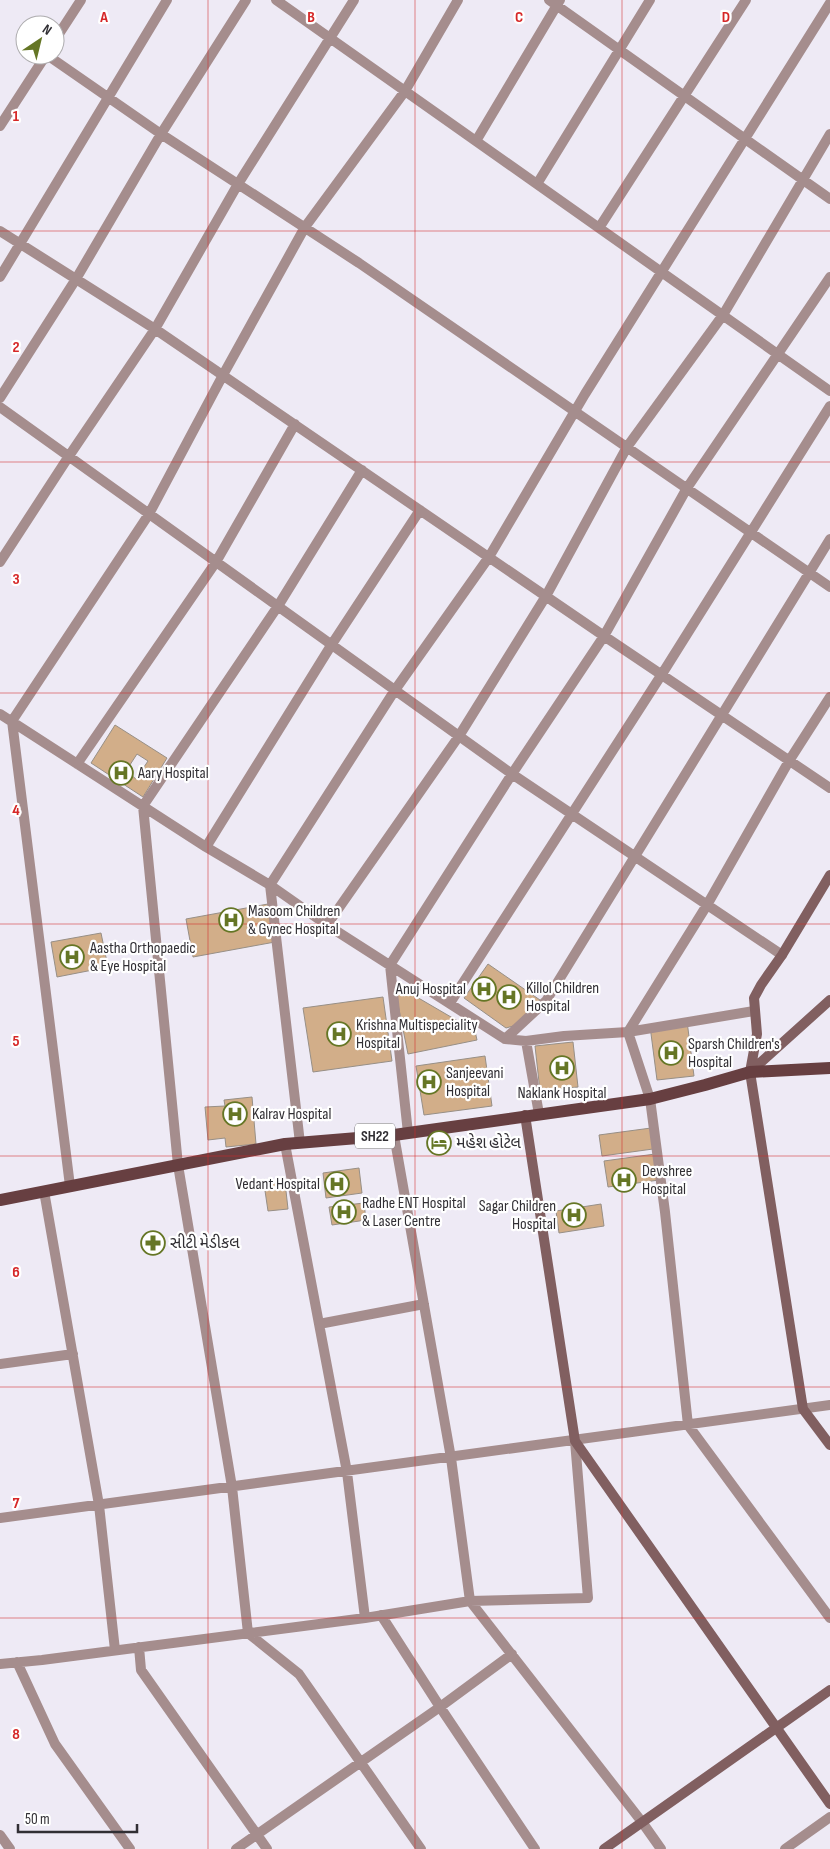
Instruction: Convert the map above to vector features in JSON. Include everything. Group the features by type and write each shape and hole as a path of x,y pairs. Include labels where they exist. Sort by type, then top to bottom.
{"main road":[{"name":"SH22","path":"0,1200 285,1144 394,1135 650,1098 706,1086 750,1072 830,1068"}],"street":[{"path":"65,25 81,0"},
{"path":"0,277 167,0"},
{"path":"0,398 76,279 161,134 246,0"},
{"path":"276,0 830,390"},
{"path":"0,562 155,329 238,184 354,0"},
{"path":"70,1186 12,721 149,514 305,227 405,91 458,0"},
{"path":"537,184 650,0"},
{"path":"599,228 746,0"},
{"path":"476,141 555,2 620,51 830,199"},
{"path":"300,1143 270,886 395,690 489,557 575,411 830,3"},
{"path":"0,126 40,65"},
{"path":"60,65 161,134 305,227 830,587"},
{"path":"327,925 459,736 546,596 627,447 723,315 830,134"},
{"path":"0,231 155,329 830,788"},
{"path":"408,1133 390,965 512,774 604,636 687,488 830,277"},
{"path":"450,1003 662,675 830,406"},
{"path":"0,407 512,774 782,955"},
{"path":"78,764 216,562 295,424"},
{"path":"362,470 278,606 143,806 178,1165 232,1487 248,1633 299,1674 421,1849"},
{"path":"206,847 332,644 420,510"},
{"path":"505,1039 546,1001 830,539"},
{"path":"628,1032 707,905 789,761 830,697"},
{"path":"0,714 505,1039 526,1041 628,1032 754,1011"},
{"path":"830,875 754,998 757,1034 750,1072 803,1409 830,1445"},
{"path":"750,1072 830,1000"},
{"path":"628,1032 650,1098 665,1212 688,1425 830,1618"},
{"path":"526,1041 538,1114"},
{"path":"0,1664 365,1618 470,1601 588,1598 575,1441 525,1115"},
{"path":"394,1135 451,1458 470,1601 661,1849"},
{"path":"285,1144 347,1472 365,1618"},
{"path":"44,1191 99,1505 115,1650"},
{"path":"319,1324 424,1304"},
{"path":"0,1364 73,1354"},
{"path":"0,1518 830,1405"},
{"path":"575,1441 830,1804"},
{"path":"381,1615 535,1849"},
{"path":"139,1647 141,1670 267,1849"},
{"path":"236,1849 440,1707 512,1654"},
{"path":"17,1662 55,1744 130,1849"},
{"path":"604,1849 830,1690"},
{"path":"785,1849 830,1817"},
{"path":"0,1835 10,1849"}],"building":[{"path":"115,725 167,758 143,797 91,763","holes":["137,754 148,761 136,779 126,771"]},
{"path":"268,904 275,942 193,957 186,919"},
{"path":"101,933 108,967 57,977 51,942"},
{"path":"488,964 540,1000 524,1023 506,1028 464,998"},
{"path":"403,989 475,1031 477,1040 408,1054 395,990"},
{"path":"383,997 392,1061 313,1072 303,1008"},
{"path":"687,1021 694,1076 657,1080 650,1026"},
{"path":"573,1042 578,1087 540,1091 535,1046"},
{"path":"485,1056 492,1106 424,1115 416,1066"},
{"path":"252,1097 256,1144 226,1147 225,1138 208,1140 205,1107 225,1106 224,1100"},
{"path":"651,1128 653,1149 602,1156 599,1135"},
{"path":"655,1154 659,1180 608,1187 604,1161"},
{"path":"359,1168 362,1193 326,1198 323,1173"},
{"path":"285,1182 288,1209 268,1211 264,1184"},
{"path":"364,1203 366,1220 332,1225 329,1207"},
{"path":"601,1204 604,1226 559,1233 556,1211"}],"place":[{"name":"Aary Hospital","path":"121,773"},
{"name":"Masoom Children & Gynec Hospital","path":"231,920"},
{"name":"Aastha Orthopaedic & Eye Hospital","path":"72,957"},
{"name":"Anuj Hospital","path":"484,989"},
{"name":"Killol Children Hospital","path":"509,997"},
{"name":"Krishna Multispeciality Hospital","path":"339,1034"},
{"name":"Sparsh Children's Hospital","path":"671,1053"},
{"name":"Naklank Hospital","path":"562,1068"},
{"name":"Sanjeevani Hospital","path":"429,1082"},
{"name":"Kalrav Hospital","path":"235,1114"},
{"name":"મહેશ હોટેલ","path":"439,1143"},
{"name":"Devshree Hospital","path":"624,1180"},
{"name":"Vedant Hospital","path":"337,1184"},
{"name":"Radhe ENT Hospital & Laser Centre","path":"344,1212"},
{"name":"Sagar Children Hospital","path":"574,1215"},
{"name":"સીટી મેડીકલ","path":"153,1243"}]}
